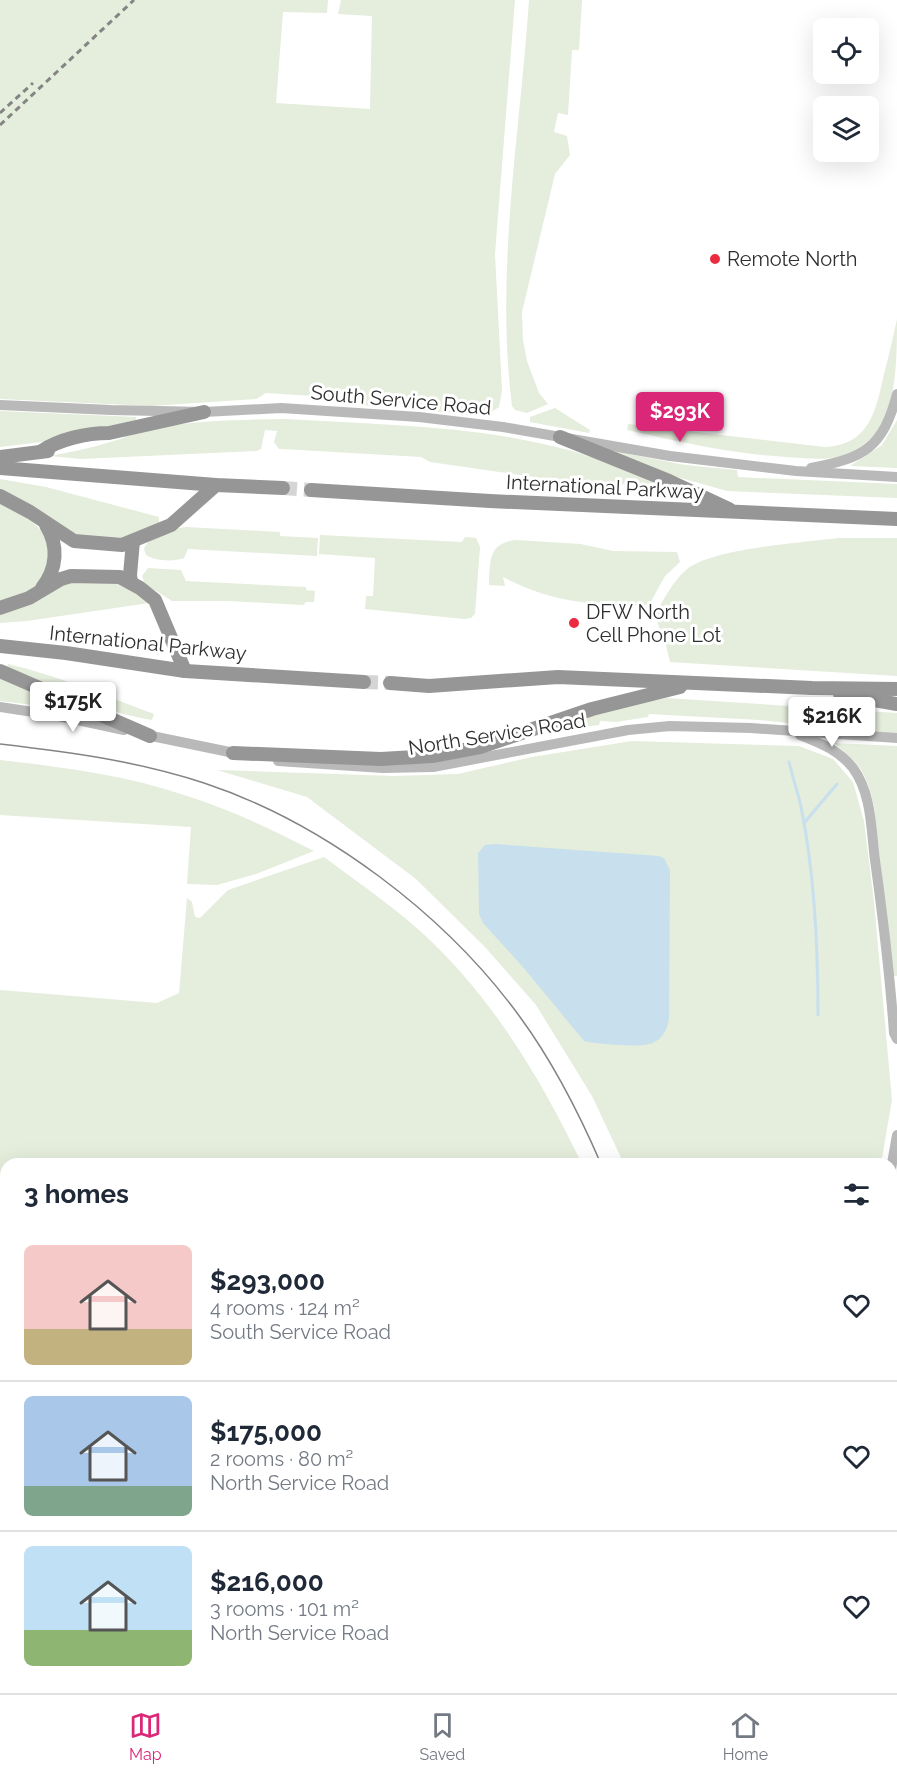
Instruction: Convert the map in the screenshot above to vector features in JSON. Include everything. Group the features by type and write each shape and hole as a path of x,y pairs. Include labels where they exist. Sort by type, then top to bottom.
{"highway":[{"path":"0,456 40,452 49,446 72,439 204,412"},
{"path":"560,437 669,481 736,513"},
{"path":"0,468 216,486 283,488"},
{"path":"0,496 30,512 74,541 122,545 171,525 216,486"},
{"name":"International Parkway","path":"311,490 736,513 897,519"},
{"path":"39,592 50,577 55,555 54,543 44,522"},
{"path":"131,583 133,542"},
{"path":"0,608 16,603 71,576 120,577 155,600 185,671"},
{"name":"International Parkway","path":"0,646 185,671 364,682"},
{"path":"0,671 150,736"},
{"path":"390,683 429,686 558,677 812,688 897,688"},
{"path":"232,753 296,755 327,750 381,751 413,756 432,756 480,747 592,709 706,682"},
{"path":"812,688 897,704"}],"main road":[{"path":"796,471 846,460 872,446 886,427 897,394"},
{"name":"South Service Road","path":"0,405 204,412 251,408 333,410 503,427 670,456 796,471 897,477"},
{"name":"North Service Road","path":"0,707 59,716 232,753 301,763 410,768 458,763 628,730 670,726 710,726 897,738"},
{"path":"788,731 824,744 835,751 853,768 862,783 867,801 877,872 890,977 894,1033 897,1039"},
{"path":"896,1157 897,1135"}],"green space":[{"path":"0,0 328,0 327,13 283,12 276,103 370,109 372,16 338,14 341,0 515,0 495,254 502,391 499,407 493,411 491,417 432,411 428,405 380,402 372,406 322,402 313,396 266,393 256,399 151,406 0,399"},
{"path":"529,0 582,0 579,50 572,50 568,115 558,113 554,132 567,136 570,155 555,174 522,312 523,340 527,361 539,393 548,404 527,413 515,410 512,406 507,355 506,304 511,203"},
{"path":"897,319 894,382 885,419 872,437 861,446 841,456 820,459 746,453 627,430 628,424 825,447 840,445 861,433 874,412"},
{"path":"555,408 590,430 589,433 530,422 530,417"},
{"path":"0,411 136,417 136,420 50,441 0,447"},
{"path":"285,419 466,431 537,442 602,461 653,481 652,486 555,480 430,462 421,457 279,449 274,442 277,431 265,430 261,449 257,451 81,459 50,456 100,445 139,432 175,425 212,421"},
{"path":"897,420 897,468 850,466 882,445"},
{"path":"608,450 685,465 737,470 738,477 897,484 897,498 727,491 663,473"},
{"path":"0,479 46,487 159,517 159,525 130,539 70,536 0,493"},
{"path":"0,501 38,527 46,539 49,556 48,565 40,581 34,587 0,602"},
{"path":"186,527 280,532 280,536 318,538 317,556 188,549 184,558 175,560 159,560 146,555 144,549 156,536"},
{"path":"320,535 462,542 465,537 476,538 480,547 475,614 471,618 464,619 365,609 366,596 373,596 375,558 319,554"},
{"path":"838,538 897,538 897,676 670,662 665,641 654,615 672,586 686,570 716,556"},
{"path":"516,540 581,544 613,551 677,552 680,562 665,576 649,605 611,605 575,601 557,598 521,586 503,577 505,586 489,585 492,555 495,549"},
{"path":"148,568 181,570 186,581 306,587 306,590 315,591 314,602 306,602 303,605 172,601 145,584 142,576"},
{"path":"67,581 126,584 149,603 0,623 0,611"},
{"path":"8,664 64,680 154,714 152,720 113,711 78,698 7,667"},
{"path":"0,677 60,704 58,708 0,701"},
{"path":"667,698 897,713 897,734 759,720 649,714 648,717 616,722 600,721 599,725 544,732 620,708"},
{"path":"632,741 799,746 833,759 853,782 864,821 874,902 892,1100 882,1158 621,1158 592,1096 536,1005 485,947 416,879 307,797 217,770 393,776 458,774 532,757"},
{"path":"834,743 897,746 897,976 893,976 871,794 861,770 851,757"},
{"path":"0,760 93,773 162,788 234,813 314,851 256,874 217,885 187,884 191,827 0,815"},
{"path":"324,857 379,898 419,930 456,966 498,1019 535,1075 579,1158 0,1158 0,990 157,1003 179,993 187,898 192,902 195,917 200,918 228,890"}],"water":[{"path":"485,845 664,858 670,870 669,1019 663,1035 658,1040 645,1045 602,1044 584,1041 483,923 479,914 478,853"}],"waterway":[{"path":"789,762 801,806 813,888 818,1015"},
{"path":"804,823 837,784"}],"tunnel":[{"path":"283,488 311,490"},
{"path":"364,682 390,683"}],"tram line":[{"path":"0,744 103,758 204,783 249,800 294,822 338,848 380,877 456,943 490,979 520,1017 565,1088 598,1158"}],"railway":[{"path":"0,125 134,0"},
{"path":"0,113 33,83"}],"place":[{"name":"Remote North","path":"715,259"},
{"name":"DFW North Cell Phone Lot","path":"574,623"}]}
